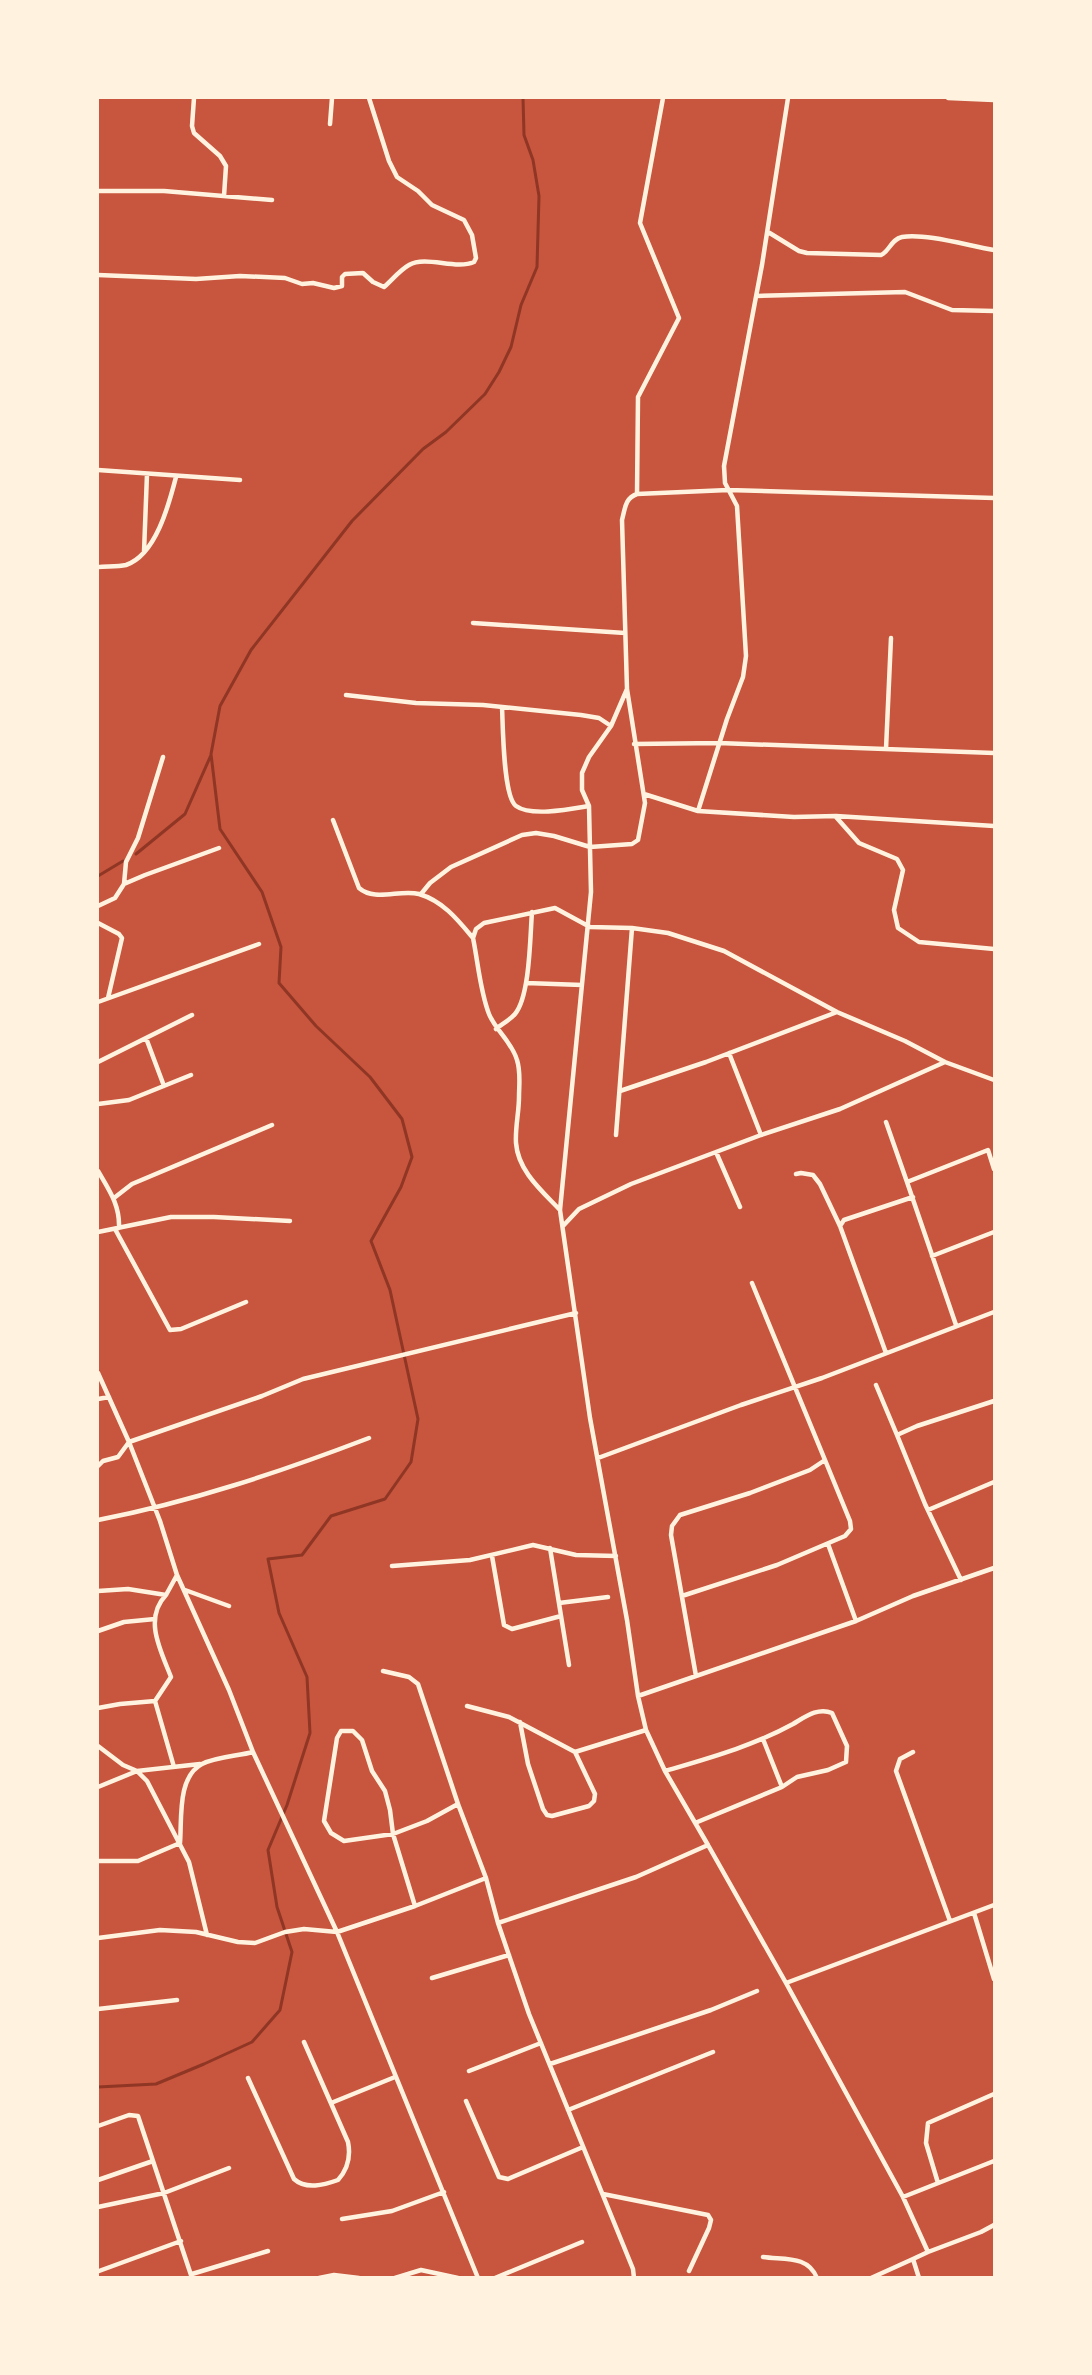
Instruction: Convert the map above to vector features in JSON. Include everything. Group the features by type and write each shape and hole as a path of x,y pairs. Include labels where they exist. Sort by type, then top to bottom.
{"street":[{"path":"194,98 192,126 194,133 220,156 226,166 224,196"},
{"path":"330,124 332,98"},
{"path":"98,275 196,279 240,276 285,278 302,284 313,283 334,288 342,286 342,277 345,274 363,273 373,282 384,286 410,264 461,265 474,262 476,258 472,235 464,220 432,205 418,191 397,177 389,161 369,98"},
{"path":"637,494 638,397 679,318 640,223 663,98"},
{"path":"698,811 719,743 744,677 746,656 737,506 728,490 724,477 724,466 768,232 788,98"},
{"path":"948,98 994,99"},
{"path":"98,191 164,191 272,200"},
{"path":"768,232 807,253 881,255 893,242 902,237 918,237 994,250"},
{"path":"756,296 905,292 952,310 994,311"},
{"path":"98,470 240,480"},
{"path":"144,552 147,474"},
{"path":"98,567 124,565 137,560 144,552 169,506 176,477"},
{"path":"421,894 430,883 451,867 522,835 545,834 590,847 633,844 638,840 645,812 627,689 622,520 631,496 728,490 994,498"},
{"path":"473,623 625,633"},
{"path":"886,749 891,638"},
{"path":"627,689 610,726 589,757 582,773 582,790 589,806 590,927 582,985 560,1210 590,1418 616,1556 638,1696 646,1730 665,1771 786,1983 903,2197 928,2252"},
{"path":"346,695 416,703 502,707 599,718 610,726"},
{"path":"502,707 506,775 511,800 515,806 527,811 564,811 589,806"},
{"path":"634,744 719,743 994,753"},
{"path":"98,906 115,898 124,884 126,862 138,838 163,757"},
{"path":"644,794 698,811 794,817 836,816 994,826"},
{"path":"836,816 859,843 897,859 903,870 894,910 898,928 920,942 994,949"},
{"path":"333,820 359,888 370,894 405,892 421,894 451,912 473,938 485,999 496,1029 513,1048 519,1070 516,1143 521,1162 530,1179 560,1210"},
{"path":"124,884 219,848"},
{"path":"473,938 476,929 484,923 555,908 590,927 632,928 668,933 724,951 837,1012 905,1041 945,1062 994,1080"},
{"path":"496,1029 516,1014 526,983 532,912"},
{"path":"98,923 119,934 122,938 108,998"},
{"path":"616,1135 632,928"},
{"path":"98,1002 259,944"},
{"path":"526,983 582,985"},
{"path":"620,1091 837,1012"},
{"path":"98,1062 192,1015"},
{"path":"146,1038 164,1086"},
{"path":"729,1053 761,1135"},
{"path":"562,1226 579,1209 600,1197 761,1135 840,1109 945,1062"},
{"path":"98,1104 129,1100 191,1075"},
{"path":"886,1122 956,1325"},
{"path":"114,1198 132,1184 272,1125"},
{"path":"907,1182 988,1150 994,1169"},
{"path":"716,1152 740,1207"},
{"path":"98,1171 114,1198 120,1215 117,1228 162,1319 170,1330 181,1329 246,1302"},
{"path":"796,1174 813,1175 820,1184 840,1226 886,1353"},
{"path":"840,1226 844,1220 913,1197"},
{"path":"98,1232 171,1217 290,1221"},
{"path":"932,1256 994,1232"},
{"path":"682,1596 777,1565 845,1536 851,1529 848,1513 752,1283"},
{"path":"598,1458 994,1312"},
{"path":"98,1466 103,1461 118,1457 129,1442 262,1396 303,1379 576,1313"},
{"path":"98,1373 156,1509 177,1575 254,1752 337,1932 478,2277"},
{"path":"876,1385 928,1510 961,1580"},
{"path":"98,1399 109,1397"},
{"path":"897,1435 917,1426 994,1401"},
{"path":"98,1520 156,1509 293,1467 369,1438"},
{"path":"98,1458 118,1457"},
{"path":"696,1676 671,1534 672,1526 680,1515 750,1493 810,1470 825,1460"},
{"path":"928,1510 994,1482"},
{"path":"828,1544 856,1621"},
{"path":"392,1566 433,1564 492,1556 533,1545 576,1555 616,1556"},
{"path":"550,1548 569,1665"},
{"path":"492,1556 504,1625 512,1629 561,1616"},
{"path":"638,1696 856,1621 913,1596 994,1568"},
{"path":"174,1767 155,1701 171,1677 153,1626 158,1603 166,1595 177,1575"},
{"path":"98,1591 128,1589 166,1595"},
{"path":"185,1590 229,1606"},
{"path":"559,1603 608,1597"},
{"path":"98,1631 124,1622 155,1619"},
{"path":"383,1671 409,1677 418,1684 541,2043 633,2269 634,2277"},
{"path":"98,1708 155,1701"},
{"path":"467,1706 497,1712 520,1722 575,1752 595,1794 594,1801 589,1806 552,1816 547,1815 528,1764 520,1722"},
{"path":"665,1771 764,1739 812,1713 827,1711 832,1713 847,1746 846,1762 828,1770 797,1777 782,1787 695,1823"},
{"path":"575,1752 646,1730"},
{"path":"416,1906 393,1834 385,1791 372,1771 362,1740 353,1731 341,1731 337,1738 324,1821 331,1833 344,1841 393,1834 427,1821 458,1804"},
{"path":"764,1739 782,1787"},
{"path":"98,1746 123,1765 137,1771 147,1781 189,1862 207,1935"},
{"path":"98,1787 137,1771 203,1763 254,1752"},
{"path":"913,1752 900,1759 896,1771 950,1921"},
{"path":"180,1843 186,1781 191,1772 203,1763"},
{"path":"98,1860 138,1861 180,1843"},
{"path":"498,1923 636,1877 708,1845"},
{"path":"98,1938 160,1930 196,1932 238,1942 255,1943 285,1932 304,1929 337,1932 416,1906 486,1878"},
{"path":"786,1983 994,1905"},
{"path":"974,1913 994,1979"},
{"path":"432,1978 510,1955"},
{"path":"550,2064 711,2010 757,1991"},
{"path":"98,2008 177,2000"},
{"path":"249,2078 294,2179 303,2184 316,2185 338,2180 348,2163 350,2151 348,2142 304,2042"},
{"path":"468,2071 541,2043"},
{"path":"568,2110 713,2052"},
{"path":"331,2103 395,2077"},
{"path":"938,2183 926,2143 928,2123 994,2094"},
{"path":"466,2101 499,2177 508,2179 583,2147"},
{"path":"98,2126 129,2115 138,2116 192,2276 268,2251"},
{"path":"98,2180 153,2161"},
{"path":"903,2197 994,2161"},
{"path":"98,2207 164,2193 229,2168"},
{"path":"342,2219 392,2211 444,2192"},
{"path":"603,2194 708,2215 711,2220 709,2228 689,2271"},
{"path":"871,2277 994,2225"},
{"path":"99,2271 181,2241"},
{"path":"495,2277 582,2242"},
{"path":"763,2257 807,2263 813,2268 817,2277"},
{"path":"914,2259 919,2277"},
{"path":"395,2277 421,2270 458,2277"},
{"path":"321,2277 334,2275 359,2277"}],"waterway":[{"path":"98,2087 156,2084 204,2064 252,2042 280,2010 292,1952 277,1907 268,1850 287,1805 310,1733 307,1677 279,1613 268,1559 302,1555 331,1516 385,1499 411,1462 418,1419 390,1290 371,1241 401,1187 412,1157 402,1119 370,1077 316,1026 279,983 281,947 262,892 220,829 211,754 220,706 251,650 352,521 423,449 446,432 485,394 511,347 521,305 537,267 539,196 533,160 524,135 523,98"},
{"path":"136,854 185,814 211,755"},
{"path":"98,876 123,861"}]}
